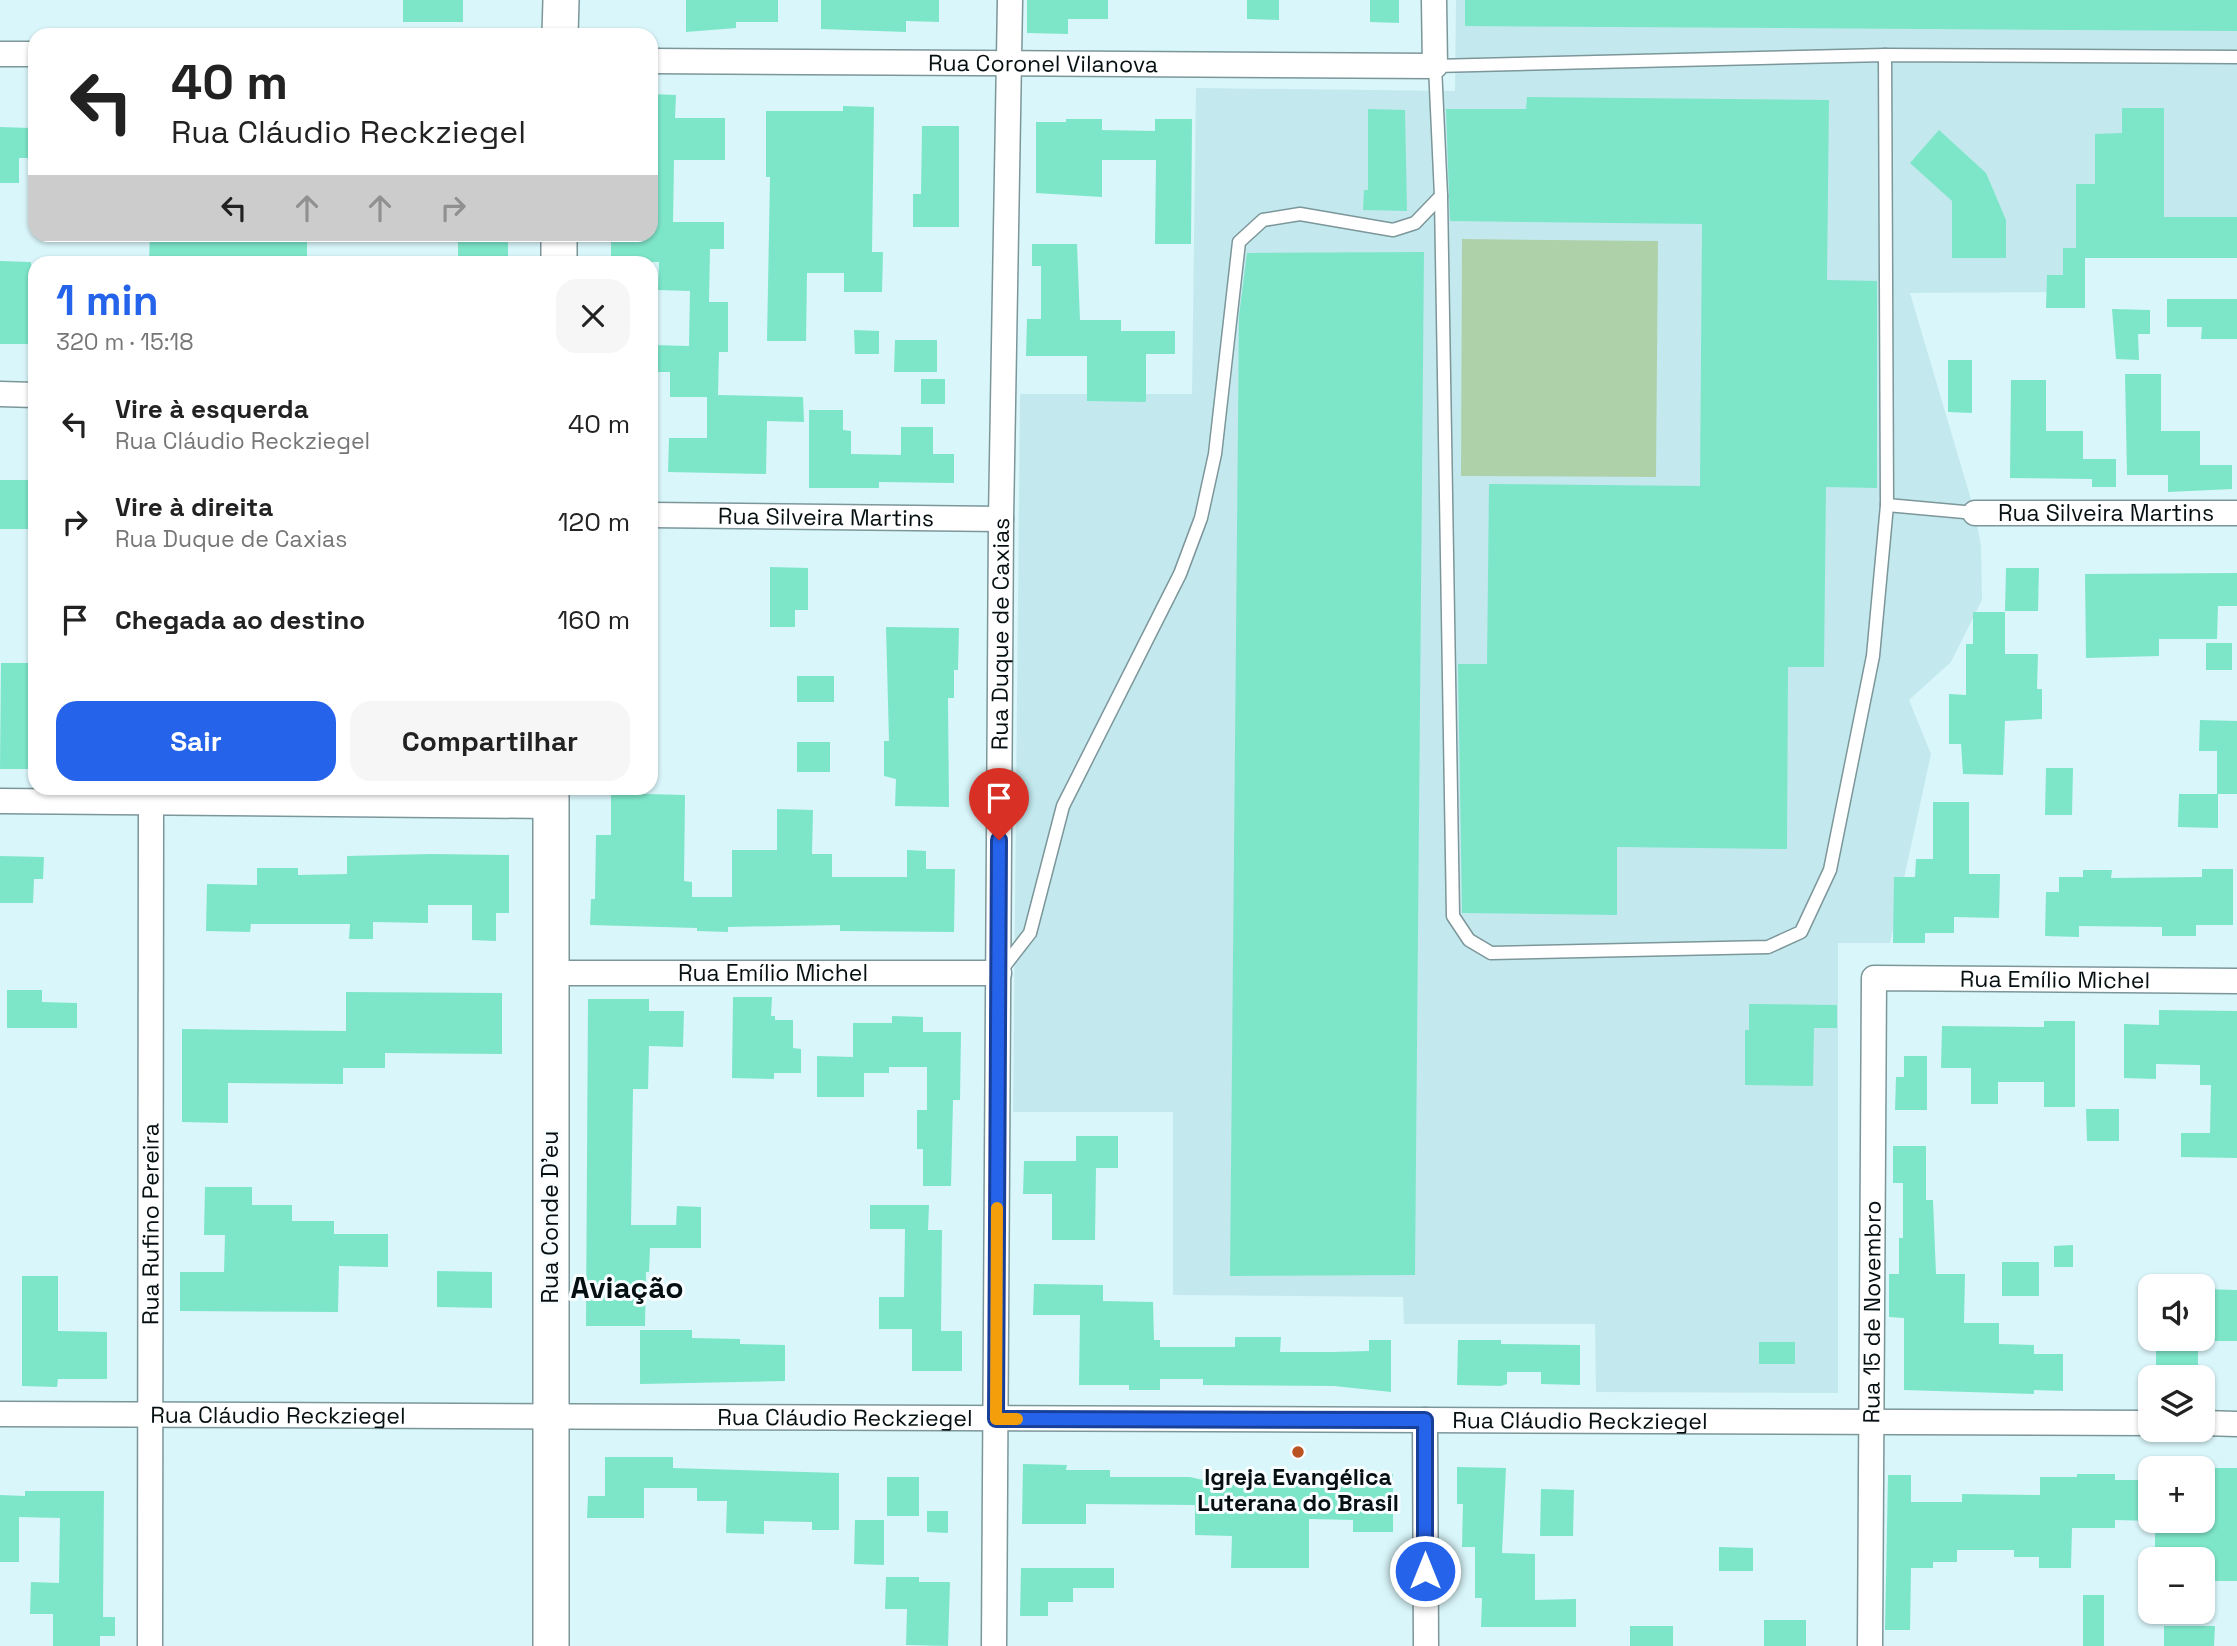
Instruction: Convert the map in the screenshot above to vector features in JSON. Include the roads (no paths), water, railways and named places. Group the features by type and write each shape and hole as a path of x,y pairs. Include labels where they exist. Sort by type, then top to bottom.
{"street":[{"path":"560,28 561,0"},
{"name":"Rua Duque de Caxias","path":"994,1646 1002,519 1010,0"},
{"path":"1434,0 1435,65"},
{"path":"0,54 28,54"},
{"name":"Rua Coronel Vilanova","path":"658,61 1009,65 1435,65"},
{"path":"0,394 28,395"},
{"name":"Rua Silveira Martins","path":"1975,513 2237,513"},
{"name":"Rua Silveira Martins","path":"658,515 1002,519"},
{"path":"0,801 151,803 551,797"},
{"name":"Rua Conde D'eu","path":"551,797 551,1646"},
{"name":"Rua Rufino Pereira","path":"150,1646 151,803"},
{"name":"Rua Emílio Michel","path":"549,973 999,973"},
{"name":"Rua Emílio Michel","path":"1874,978 2237,981"},
{"name":"Rua 15 de Novembro","path":"1870,1646 1874,978"},
{"name":"Rua Cláudio Reckziegel","path":"0,1414 2138,1423"},
{"path":"1425,1420 1426,1646"},
{"path":"2215,1423 2237,1424"}],"lane":[{"path":"1885,55 1887,505 1873,656 1830,870 1801,932 1768,947 1491,953 1469,940 1453,916 1441,196 1435,65 1885,55 2237,57"},
{"path":"999,973 1030,933 1063,806 1180,574 1201,518 1215,454 1239,242 1263,220 1300,214 1393,230 1416,223 1441,196"},
{"path":"1887,505 1975,513"}],"place":[{"name":"Igreja Evangélica Luterana do Brasil","path":"1298,1452"}],"district":[{"name":"Aviação","path":"627,1288"}]}
